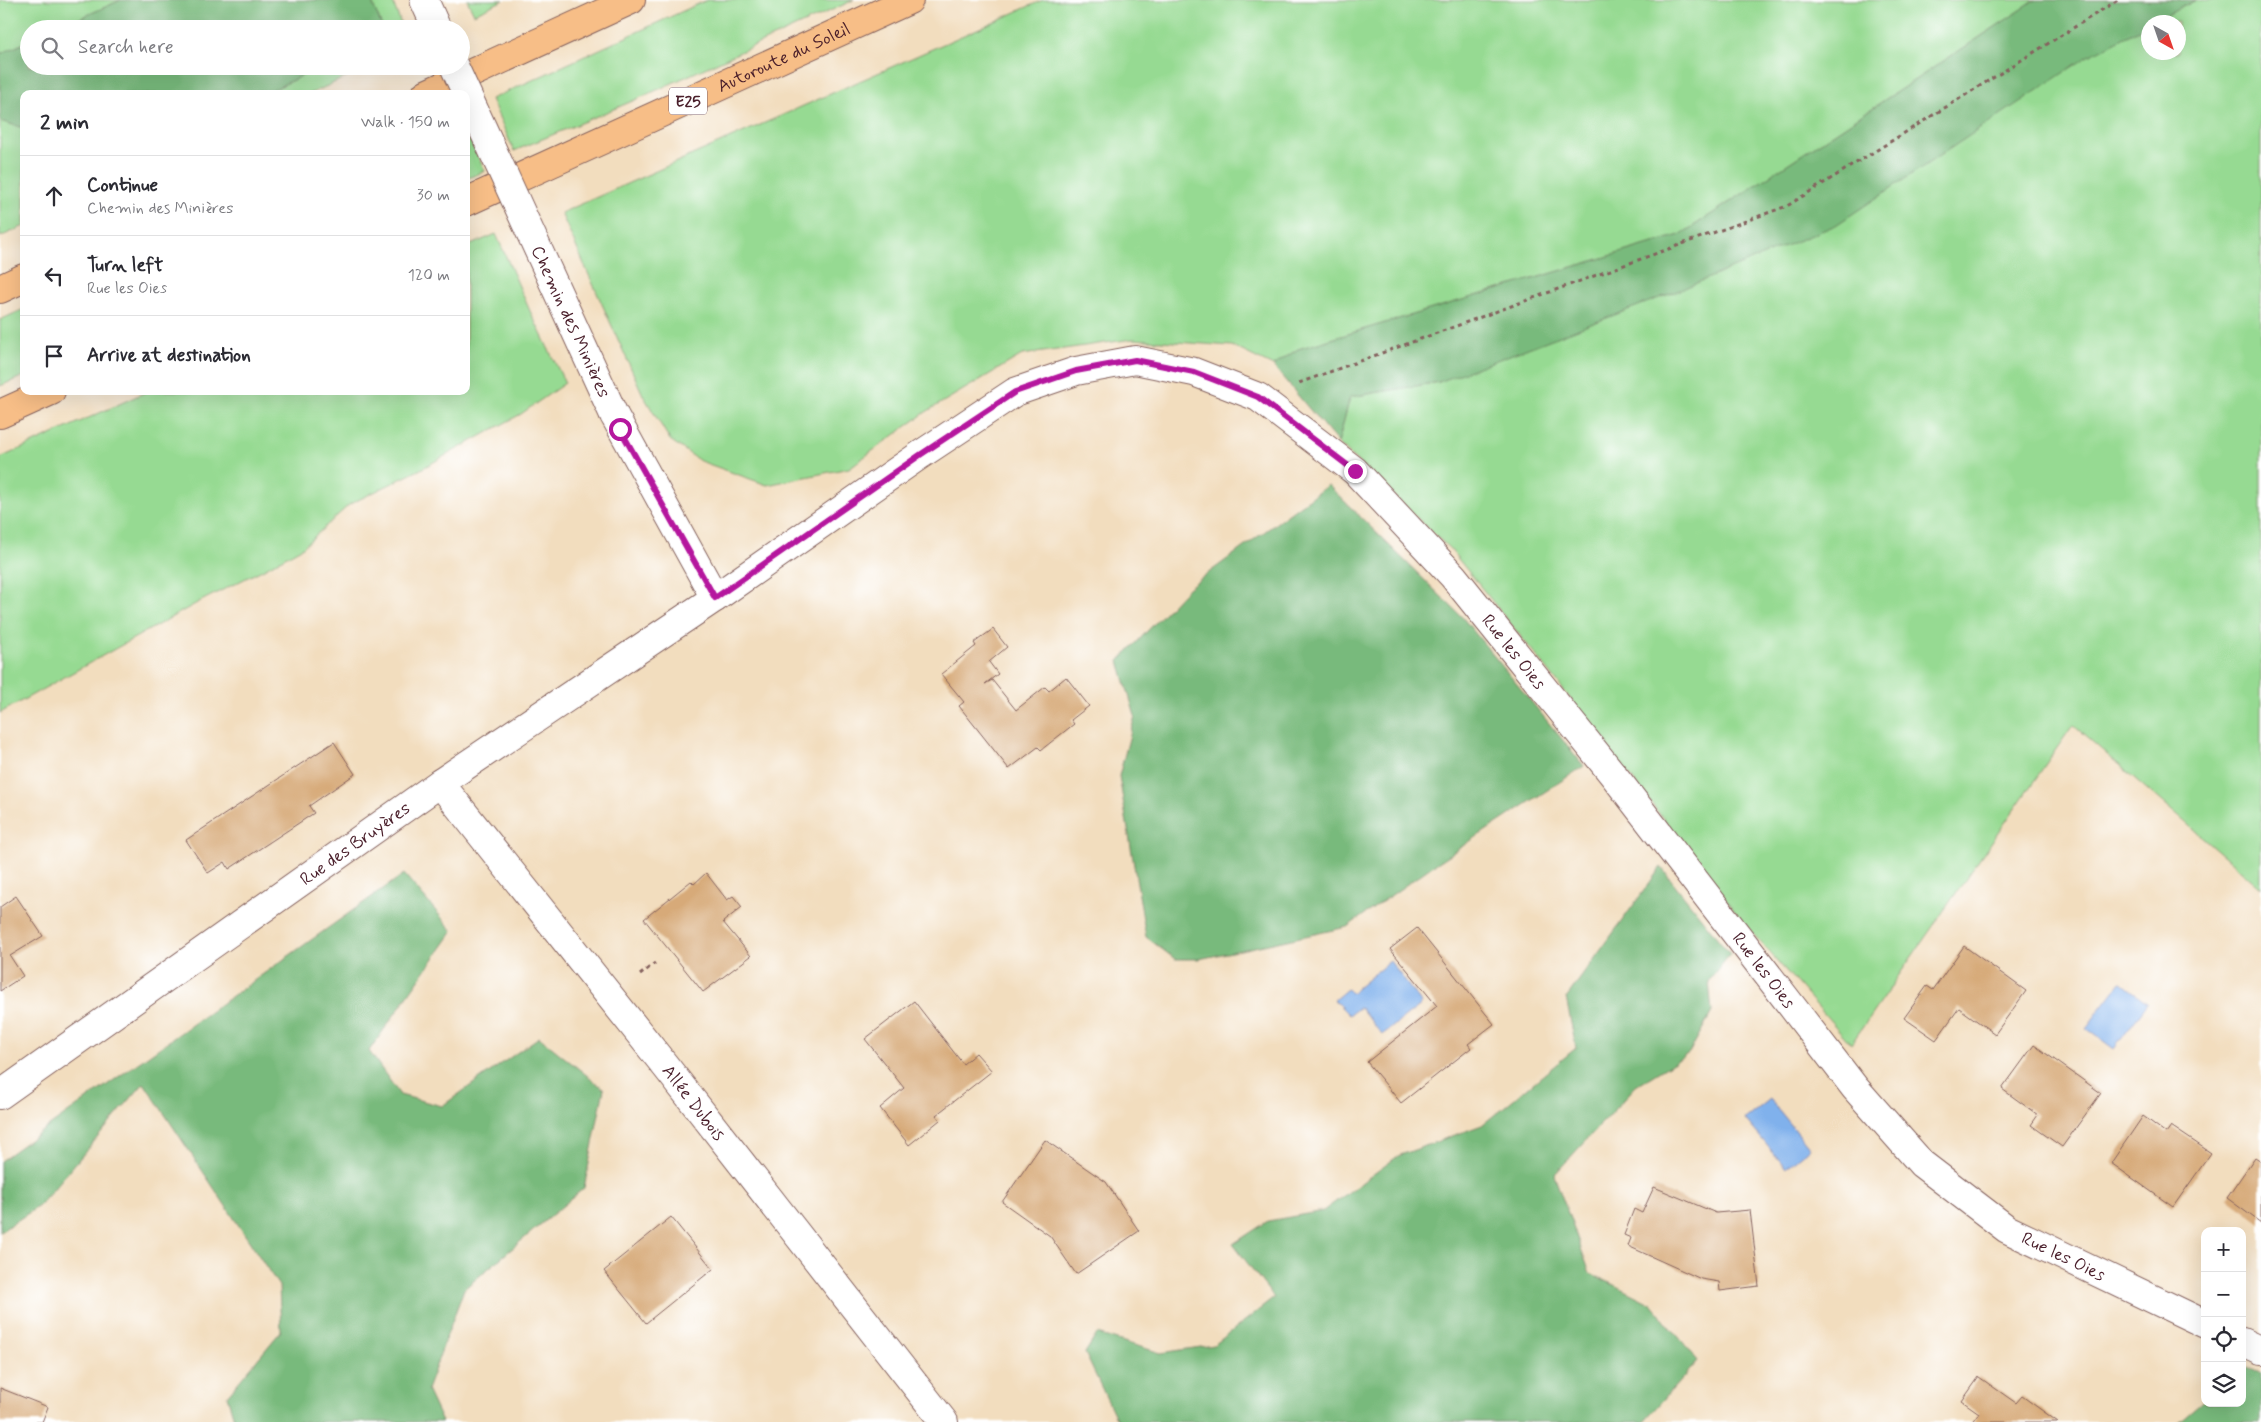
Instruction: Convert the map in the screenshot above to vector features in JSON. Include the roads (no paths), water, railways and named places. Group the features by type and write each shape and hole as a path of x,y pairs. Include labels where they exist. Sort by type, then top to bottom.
{"highway":[{"path":"470,74 631,0"},
{"name":"Autoroute du Soleil","path":"470,200 909,0"},
{"path":"435,90 467,75"},
{"path":"0,289 20,280"},
{"path":"0,414 42,395"}],"street":[{"path":"424,0 433,20"},
{"name":"Chemin des Minières","path":"458,75 465,90"},
{"name":"Chemin des Minières","path":"470,101 614,415 715,598"},
{"name":"Rue les Oies","path":"715,598 920,455 1015,392 1076,371 1135,360 1194,372 1258,397 1355,471 1453,576 1615,777 1856,1088 1922,1164 2007,1230 2201,1322"},
{"name":"Rue des Bruyères","path":"0,1095 440,784 715,598"},
{"name":"Allée Dubois","path":"440,784 667,1068 944,1422"},
{"path":"2246,1344 2261,1350"}],"water":[{"path":"1390,961 1422,1004 1382,1035 1360,1007 1349,1015 1334,1000 1347,989 1351,993"},
{"path":"2121,982 2148,1003 2114,1049 2086,1028"},
{"path":"1770,1099 1810,1148 1786,1168 1745,1119"}]}
